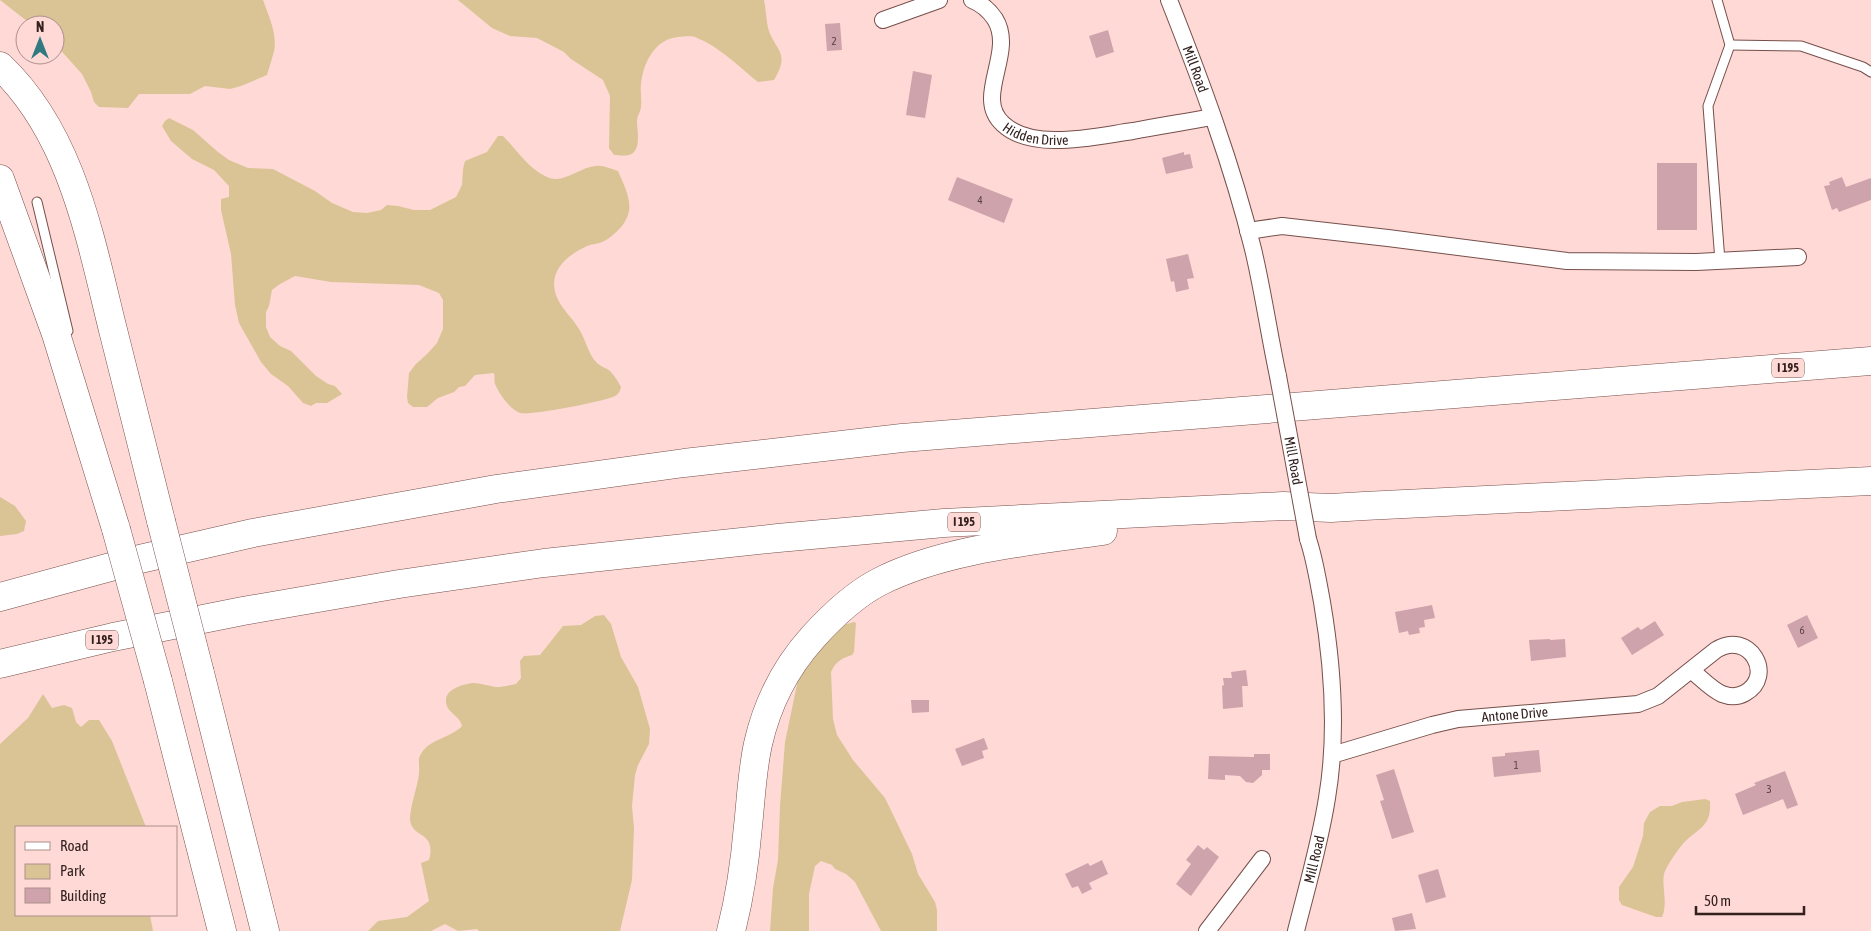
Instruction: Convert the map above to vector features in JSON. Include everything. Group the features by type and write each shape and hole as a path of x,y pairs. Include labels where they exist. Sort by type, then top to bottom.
{"highway":[{"path":"0,66 19,88 55,142 72,182 89,237 265,931"},
{"path":"0,179 56,334 116,530 158,681 222,931"},
{"name":"I 195","path":"0,597 84,574 253,533 382,508 552,481 782,451 998,430 1871,361"},
{"name":"I 195","path":"0,664 114,637 233,613 408,583 554,562 786,537 944,523 1283,506 1340,507 1871,480"},
{"path":"731,931 742,877 755,762 767,712 782,681 803,648 830,619 856,597 878,582 915,566 960,554 1068,536 1283,506"},
{"path":"0,589 84,574"}],"street":[{"path":"883,20 939,0"},
{"name":"Hidden Drive","path":"972,0 992,14 1001,31 1001,52 992,94 996,114 1010,130 1033,137 1065,140 1212,117"},
{"name":"Mill Road","path":"1169,0 1212,117 1248,231 1259,277 1308,540 1320,589 1332,672 1332,755 1327,797 1321,831 1296,931"},
{"path":"1248,231 1282,226 1567,261 1696,262 1798,256"},
{"name":"Antone Drive","path":"1332,755 1458,719 1638,704 1658,696 1691,670"},
{"path":"1207,931 1262,859"}],"lane":[{"path":"1717,0 1730,45 1708,106 1720,261"},
{"path":"1730,45 1801,46 1863,67 1871,72"},
{"path":"37,202 70,337"},
{"path":"79,376 116,530"}],"green space":[{"path":"0,0 263,0 274,34 275,48 267,75 241,86 230,89 205,86 190,94 139,94 128,108 99,107 94,102 82,74 65,55 65,15 19,15"},
{"path":"458,0 764,0 768,28 780,52 781,63 774,80 758,82 721,52 697,38 690,36 678,37 663,42 652,53 642,76 641,108 637,121 637,146 633,153 629,155 614,155 609,148 610,96 603,80 571,59 564,52 537,38 510,36 492,28"},
{"path":"169,118 193,130 229,160 248,168 273,169 315,191 332,203 353,212 367,213 381,210 387,205 414,210 430,210 456,197 462,185 465,161 487,152 498,136 503,136 522,158 539,173 551,178 558,179 596,166 618,171 625,187 629,204 626,219 618,231 610,238 587,246 566,259 557,271 554,286 558,300 579,329 594,359 610,371 618,381 621,387 619,392 615,396 584,404 538,412 520,413 505,401 499,392 495,384 494,373 475,375 465,386 459,387 454,392 438,398 427,407 413,407 408,403 407,397 409,373 437,343 443,329 443,300 439,293 419,285 331,282 295,276 272,290 266,312 266,327 270,337 280,346 291,351 316,376 335,386 342,394 327,403 316,403 311,406 303,403 288,386 271,374 261,362 239,323 235,305 231,254 221,210 221,199 229,197 229,186 214,170 192,159 171,141 162,126"},
{"path":"0,497 15,506 26,521 24,531 17,534 0,536"},
{"path":"604,615 611,624 621,657 638,687 650,729 649,744 635,775 632,806 634,828 632,880 620,931 479,931 477,929 458,931 445,924 431,931 368,931 378,921 407,917 429,901 421,863 429,860 430,844 411,825 410,814 418,778 420,756 429,745 462,726 459,719 448,708 446,701 449,693 460,686 473,683 496,687 516,684 521,678 520,661 524,656 540,655 563,626 581,625 595,616"},
{"path":"856,623 854,652 837,663 831,672 833,719 837,735 853,760 885,798 912,854 918,874 935,902 937,931 881,931 855,882 832,865 821,861 815,866 809,894 809,931 770,931 773,888 778,860 785,742 799,675 825,630"},
{"path":"43,694 52,708 64,705 72,708 76,722 81,727 89,720 99,720 112,741 146,826 15,826 15,916 150,916 153,931 0,931 0,744 28,718"},
{"path":"1705,799 1710,801 1710,810 1706,823 1687,839 1665,871 1663,881 1665,905 1662,917 1656,917 1622,905 1619,900 1619,887 1633,867 1643,836 1644,823 1650,812 1660,806 1672,806 1682,802"}],"building":[{"path":"840,23 842,50 827,51 825,24"},
{"path":"1108,30 1114,52 1096,58 1089,36"},
{"path":"913,71 932,75 925,118 906,115"},
{"path":"1184,152 1184,155 1190,154 1193,168 1166,174 1162,158"},
{"path":"1657,163 1697,163 1697,230 1657,230"},
{"path":"957,177 1013,199 1004,223 948,200"},
{"path":"1842,177 1846,187 1871,178 1871,200 1839,212 1837,208 1832,210 1824,186 1830,185 1829,182"},
{"path":"1188,254 1194,278 1187,279 1189,289 1176,292 1174,281 1171,282 1166,259"},
{"path":"1432,605 1435,618 1424,620 1425,627 1419,628 1420,633 1409,635 1408,631 1399,633 1395,612"},
{"path":"1807,615 1818,638 1798,648 1787,625"},
{"path":"1655,621 1664,635 1632,655 1621,638 1638,627 1641,630"},
{"path":"1565,639 1566,657 1531,661 1529,640"},
{"path":"1246,670 1248,686 1242,686 1243,707 1223,709 1223,678 1232,678 1231,672"},
{"path":"911,700 929,700 929,712 912,713"},
{"path":"984,738 988,749 982,751 984,758 962,766 955,749"},
{"path":"1539,750 1541,772 1494,777 1492,757 1505,756 1505,753"},
{"path":"1254,754 1270,754 1270,770 1262,770 1262,775 1253,783 1246,782 1240,776 1225,775 1225,780 1208,779 1209,756 1254,757"},
{"path":"1394,769 1414,832 1392,839 1380,801 1384,800 1376,775"},
{"path":"1785,771 1798,805 1787,809 1783,799 1743,815 1735,794 1756,785 1754,783"},
{"path":"1198,845 1204,850 1207,847 1219,857 1191,896 1176,884 1191,864 1186,860"},
{"path":"1102,860 1108,874 1089,883 1092,889 1082,894 1078,886 1072,888 1065,874 1088,863 1090,866"},
{"path":"1438,869 1446,897 1426,903 1418,875"},
{"path":"1412,913 1416,929 1395,931 1392,918"}]}
